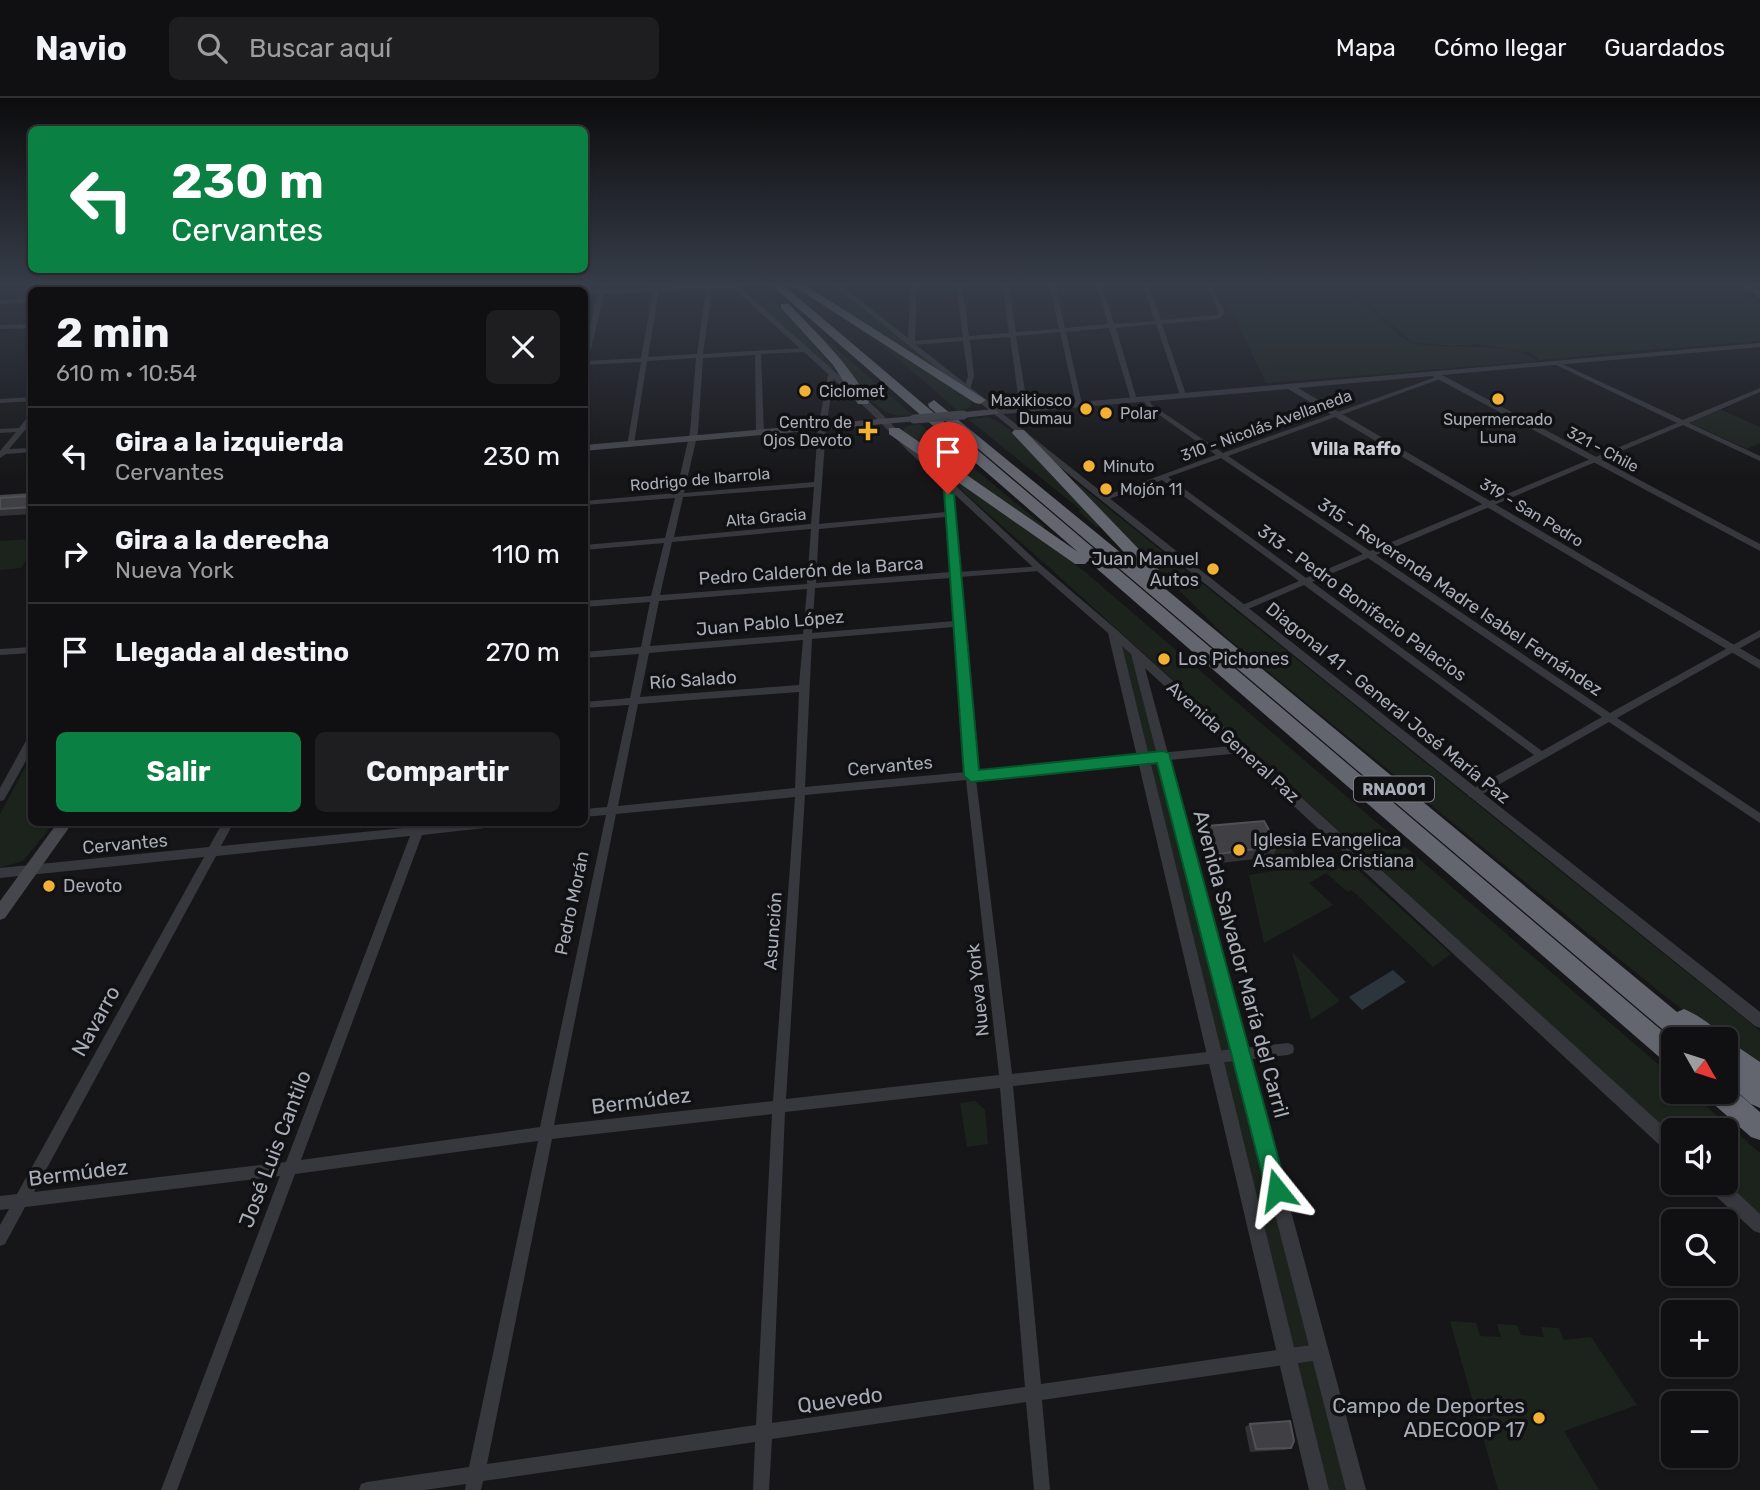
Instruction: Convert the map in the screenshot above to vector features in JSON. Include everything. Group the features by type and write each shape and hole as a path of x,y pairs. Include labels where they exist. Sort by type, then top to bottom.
{"highway":[{"path":"823,348 858,390 863,401"},
{"name":"RNA001","path":"852,348 1678,1027"},
{"name":"RNA001","path":"867,348 1199,636 1661,1043"},
{"path":"897,348 981,400"},
{"path":"890,426 1199,636"},
{"path":"1020,433 1199,636"},
{"path":"1581,946 1694,1027"},
{"path":"1738,1059 1760,1076"},
{"path":"1738,1077 1760,1096"},
{"path":"1732,1104 1760,1128"}],"main road":[{"path":"588,448 822,428 890,426 914,419 994,412"},
{"path":"0,499 28,496"},
{"path":"0,913 63,826"}],"street":[{"path":"630,444 645,348"},
{"name":"Pedro Morán","path":"475,1482 655,598 693,439 701,348"},
{"name":"Diagonal 41 - General José María Paz","path":"918,348 1020,433 1760,1021"},
{"path":"967,348 971,376 967,388"},
{"path":"1014,348 1024,409"},
{"path":"1066,348 1079,404"},
{"path":"1118,348 1134,400"},
{"path":"1166,348 1182,392 1181,396"},
{"path":"994,412 1436,376 1726,348"},
{"name":"Avenida General Paz","path":"803,350 863,401 951,487 1661,1135"},
{"path":"588,363 803,350"},
{"path":"758,352 760,433"},
{"path":"1556,363 1760,459"},
{"name":"Asunción","path":"761,1490 779,1106 814,527 822,428 831,375"},
{"name":"310 - Nicolás Avellaneda","path":"1103,498 1436,376"},
{"name":"321 - Chile","path":"1436,376 1760,548"},
{"name":"319 - San Pedro","path":"1289,386 1760,665"},
{"path":"1243,608 1760,390"},
{"path":"1750,394 1760,398"},
{"path":"0,401 28,399"},
{"name":"315 - Reverenda Madre Isabel Fernández","path":"1145,399 1150,406 1223,456 1760,819"},
{"path":"2,454 28,421"},
{"path":"0,431 21,430"},
{"path":"2,454 28,451"},
{"name":"313 - Pedro Bonifacio Palacios","path":"1163,477 1541,755"},
{"name":"Rodrigo de Ibarrola","path":"588,503 818,484"},
{"name":"Nueva York","path":"951,487 948,494 957,624 971,776 1006,1082 1042,1490"},
{"name":"Alta Gracia","path":"588,548 950,514"},
{"name":"Pedro Calderón de la Barca","path":"588,604 1040,568"},
{"name":"Juan Pablo López","path":"588,655 957,624"},
{"path":"1112,632 1319,1490"},
{"path":"1473,794 1760,633"},
{"path":"0,652 28,650"},
{"name":"Avenida Salvador María del Carril","path":"1136,653 1356,1490"},
{"name":"Río Salado","path":"588,705 804,688"},
{"path":"0,797 28,747"},
{"name":"Cervantes","path":"588,813 1241,749"},
{"name":"Navarro","path":"0,1239 227,826"},
{"name":"Cervantes","path":"0,873 212,853 419,827"},
{"name":"José Luis Cantilo","path":"169,1490 419,827"},
{"name":"Bermúdez","path":"0,1203 290,1168 544,1133 1288,1049"},
{"path":"1727,1195 1760,1225"},
{"name":"Quevedo","path":"367,1490 475,1482 764,1432 1319,1352"}],"shaded area":[{"path":"808,348 816,348 835,369 831,369"},
{"path":"827,348 836,348 912,415 901,416 885,411 854,381"},
{"path":"884,348 889,348 969,399 972,403 970,407 958,411"},
{"path":"900,348 913,348 949,377"},
{"path":"1249,348 1495,348 1526,354 1537,361 1266,383"},
{"path":"1501,348 1658,349 1539,360 1532,353"},
{"path":"1720,409 1760,427 1760,443 1747,449 1690,423"},
{"path":"988,417 1016,435 1031,449 1100,526 1096,527 1078,511 1081,510 968,419"},
{"path":"920,424 1045,527 1040,528 903,430 907,426"},
{"path":"939,467 1084,571 1661,1067 1661,1104 1704,1104 1720,1118 1661,1118 1661,1125 1050,568 936,468"},
{"path":"1077,483 1760,1031 1760,1070 1738,1053 1738,1027 1705,1027 1656,989 1227,638 1073,484"},
{"path":"28,539 28,557 21,568 0,570 0,541"},
{"path":"1113,632 1136,653 1356,1490 1319,1490"},
{"path":"28,763 28,826 52,826 23,861 0,868 0,814"},
{"path":"1288,842 1302,867 1347,860 1451,954 1433,967 1356,894 1351,890 1348,892 1326,873 1309,883 1333,905 1264,943 1249,875 1279,870 1266,844"},
{"path":"1292,952 1340,1001 1311,1020"},
{"path":"1393,970 1406,982 1362,1010 1349,997"},
{"path":"975,1101 985,1110 988,1144 967,1147 960,1103"},
{"path":"1738,1134 1760,1153 1760,1214 1738,1195"},
{"name":"Campo de Deportes ADECOOP 17","path":"1450,1321 1476,1323 1480,1336 1501,1337 1497,1324 1517,1325 1521,1335 1544,1337 1541,1327 1559,1328 1564,1340 1591,1337 1637,1405 1564,1431 1599,1490 1498,1490"}],"building":[{"path":"28,496 28,507 0,509 0,498"},
{"path":"1264,821 1278,846 1218,854 1208,826"},
{"path":"1290,1421 1294,1441 1291,1448 1256,1449 1250,1424"}],"place":[{"name":"Ciclomet","path":"805,391"},
{"name":"Supermercado Luna","path":"1498,399"},
{"name":"Maxikiosco Dumau","path":"1086,409"},
{"name":"Polar","path":"1106,413"},
{"name":"Centro de Ojos Devoto","path":"868,431"},
{"name":"Minuto","path":"1089,466"},
{"name":"Mojón 11","path":"1106,489"},
{"name":"Juan Manuel Autos","path":"1213,569"},
{"name":"Los Pichones","path":"1164,659"},
{"name":"Iglesia Evangelica Asamblea Cristiana","path":"1239,850"},
{"name":"Devoto","path":"49,886"},
{"name":"Campo de Deportes ADECOOP 17","path":"1539,1418"}],"district":[{"name":"Villa Raffo","path":"1356,449"}],"route":[{"path":"948,494 971,776 1163,757 1277,1190"}]}
